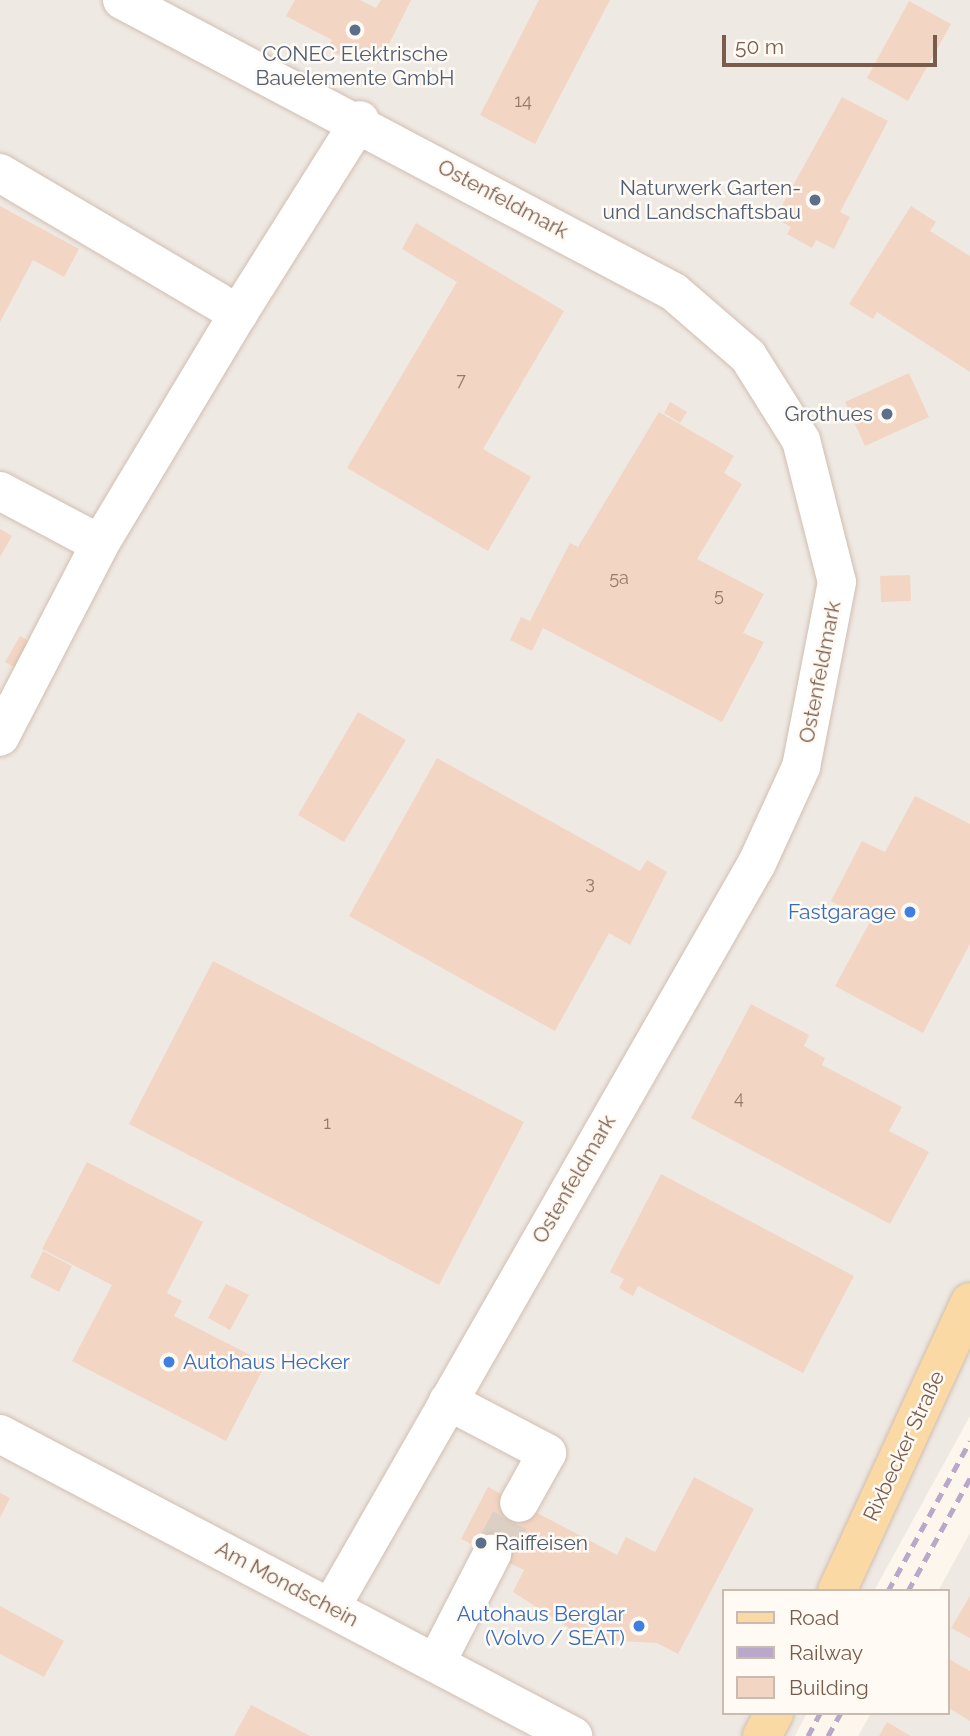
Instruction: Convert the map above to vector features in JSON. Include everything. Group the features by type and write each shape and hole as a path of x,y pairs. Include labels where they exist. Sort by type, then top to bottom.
{"main road":[{"name":"Rixbecker Straße","path":"838,1589 970,1302"},
{"path":"762,1736 773,1715"}],"street":[{"name":"Ostenfeldmark","path":"122,0 359,120 674,292 748,356 801,440 837,582 801,767 757,863 331,1607"},
{"path":"0,737 100,544 238,314 359,120"},
{"path":"0,173 238,314"},
{"path":"0,491 100,544"},
{"path":"448,1401 547,1453 519,1503"},
{"name":"Am Mondschein","path":"0,1434 573,1736"},
{"path":"436,1663 492,1554"}],"shaded area":[{"path":"0,0 970,0 970,1416 875,1589 722,1589 722,1715 806,1715 795,1736 0,1736"},
{"path":"970,1533 970,1736 858,1736 870,1715 949,1715 949,1589 939,1589"}],"building":[{"name":"CONEC Elektrische Bauelemente GmbH","path":"295,0 360,0 376,8 381,0 411,0 379,64 349,48 343,57 327,49 332,40 286,16"},
{"path":"539,0 610,0 535,144 480,115"},
{"path":"909,1 951,24 908,101 867,78"},
{"name":"Naturwerk Garten- und Landschaftsbau","path":"842,97 888,121 840,212 850,217 834,249 816,240 812,248 787,234 791,227 775,218"},
{"path":"0,206 79,249 64,277 33,260 0,322"},
{"path":"911,206 936,222 930,231 970,256 970,372 877,312 873,319 849,304"},
{"path":"416,223 564,311 483,449 531,477 488,551 347,468 457,282 402,249"},
{"path":"909,373 929,417 865,446 845,402"},
{"path":"670,402 687,412 680,423 664,413"},
{"path":"659,412 734,456 724,473 742,484 697,559 764,594 743,633 764,642 722,722 543,628 532,651 510,640 521,617 530,621 570,543 578,547"},
{"path":"0,529 12,536 0,557"},
{"path":"910,575 911,601 881,602 880,576"},
{"path":"20,636 31,642 16,668 5,662"},
{"path":"358,712 406,740 344,842 298,815"},
{"path":"437,758 640,871 647,860 667,872 630,945 609,933 555,1031 349,916"},
{"name":"Fastgarage","path":"915,796 970,824 970,944 923,1033 835,986 870,922 831,901 862,841 885,852"},
{"path":"213,961 524,1122 439,1285 129,1124"},
{"path":"751,1004 809,1035 804,1046 825,1058 822,1065 902,1107 889,1131 929,1152 890,1224 691,1118"},
{"path":"87,1162 203,1222 167,1293 182,1301 174,1316 266,1363 226,1441 72,1361 112,1285 42,1249"},
{"path":"661,1174 854,1276 803,1373 638,1286 633,1296 619,1288 624,1279 610,1272"},
{"path":"43,1251 72,1266 59,1292 30,1277"},
{"path":"226,1284 249,1295 230,1330 208,1318"},
{"path":"694,1477 754,1509 678,1654 657,1643 586,1639 513,1592 524,1570 461,1539 488,1487 617,1555 626,1537 655,1552"},
{"path":"0,1493 10,1498 0,1518"},
{"path":"970,1596 970,1638 951,1628"},
{"path":"0,1606 64,1641 44,1677 0,1654"},
{"path":"949,1659 970,1671 970,1721 949,1708"},
{"path":"251,1705 310,1736 234,1736"},
{"path":"887,1722 911,1736 879,1736"}],"tunnel":[{"path":"492,1554 519,1503"}],"railway":[{"path":"889,1589 970,1441"},
{"path":"909,1589 970,1478"},
{"path":"808,1736 819,1715"},
{"path":"828,1736 840,1715"}],"place":[{"name":"CONEC Elektrische Bauelemente GmbH","path":"355,30"},
{"name":"Naturwerk Garten- und Landschaftsbau","path":"815,200"},
{"name":"Grothues","path":"887,414"},
{"name":"Fastgarage","path":"910,912"},
{"name":"Autohaus Hecker","path":"169,1362"},
{"name":"Raiffeisen","path":"481,1543"},
{"name":"Autohaus Berglar (Volvo / SEAT)","path":"639,1626"}]}
